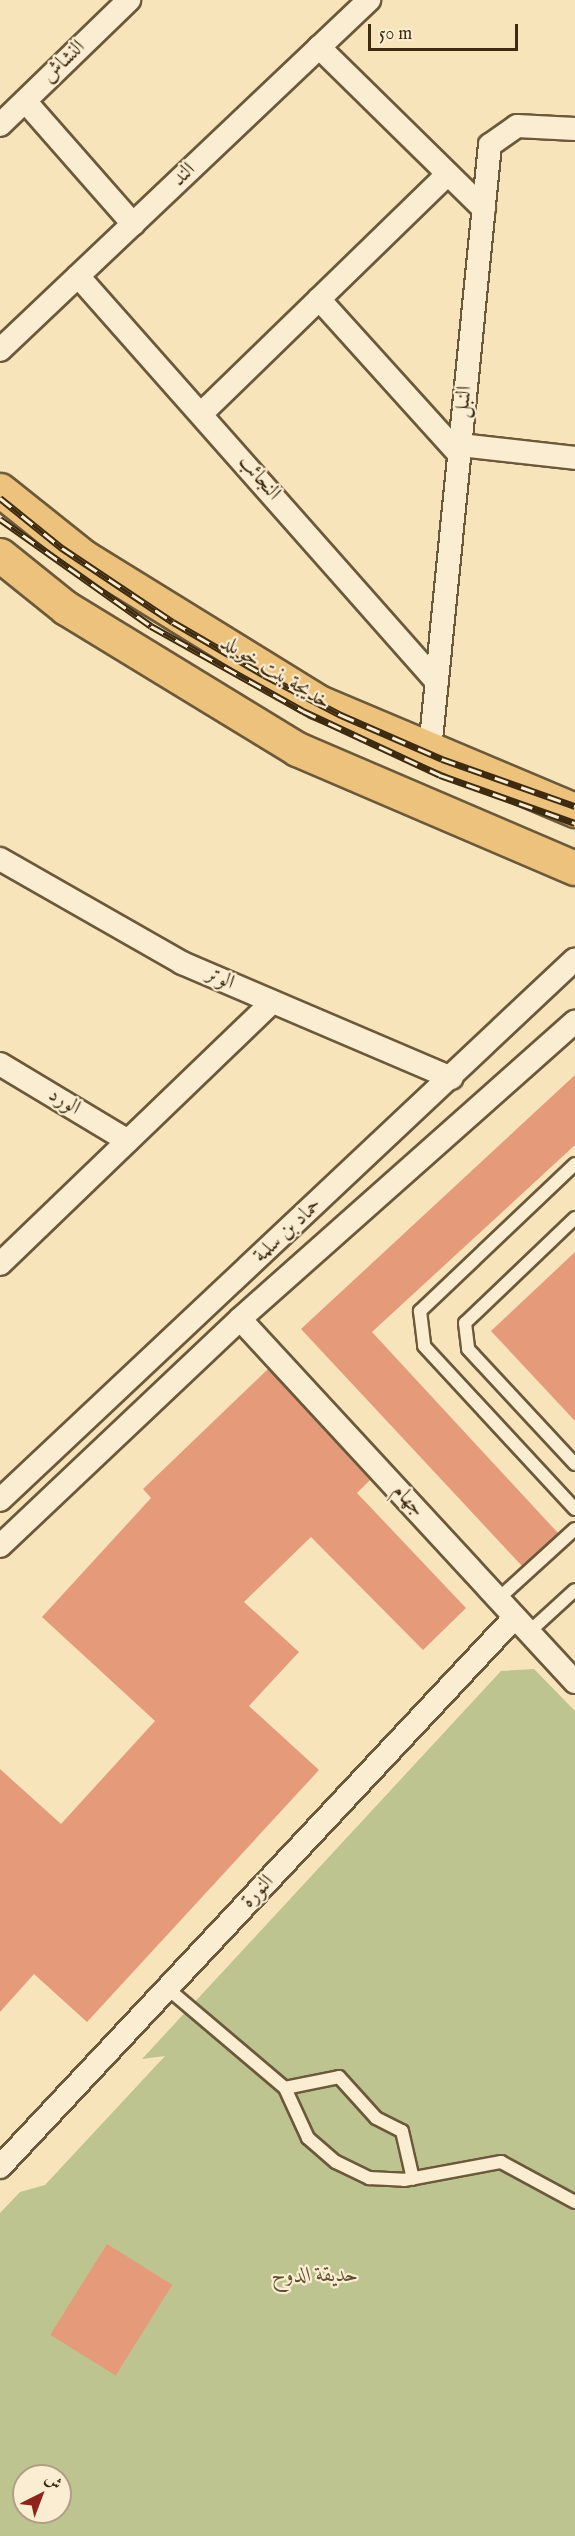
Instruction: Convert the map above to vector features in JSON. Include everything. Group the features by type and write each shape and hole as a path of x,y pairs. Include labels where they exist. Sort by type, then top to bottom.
{"main road":[{"name":"خديجة بنت خويلد","path":"0,490 84,557 319,702 575,810"},
{"path":"0,555 66,608 297,749 575,868"}],"street":[{"name":"النشاش","path":"0,125 129,0"},
{"name":"الند","path":"0,350 369,0"},
{"path":"319,47 484,209"},
{"path":"25,101 133,224"},
{"name":"النبل","path":"429,750 490,145 517,126 575,129"},
{"path":"202,413 448,174"},
{"name":"النجائب","path":"78,276 202,413 437,682"},
{"path":"319,299 460,449 575,458"},
{"name":"الوتر","path":"0,859 182,963 452,1078"},
{"name":"حماد بن سلمة","path":"0,1500 452,1078 575,960"},
{"path":"0,1264 272,1002"},
{"name":"حماد بن سلمة","path":"0,1546 240,1320 575,1022"},
{"name":"الورد","path":"0,1064 128,1141"},
{"name":"جهام","path":"240,1320 575,1682"},
{"name":"النورة","path":"0,2167 167,1988 522,1624"}],"lane":[{"path":"575,1164 420,1311 424,1346 575,1509"},
{"path":"575,1218 465,1323 468,1349 575,1464"},
{"path":"498,1599 575,1529"},
{"path":"522,1624 575,1590"},
{"path":"167,1988 285,2088 308,2138 336,2162 369,2178 413,2179 501,2162 575,2202"},
{"path":"285,2088 339,2077 376,2118 402,2131 413,2179"}],"green space":[{"name":"حديقة الدوح","path":"534,1669 575,1711 575,2536 0,2536 0,2213 20,2192 45,2185 165,2056 142,2059 501,1671"}],"building":[{"path":"575,1075 575,1145 372,1332 558,1533 522,1566 301,1329"},
{"path":"575,1252 575,1421 491,1331"},
{"path":"268,1369 370,1480 357,1493 466,1608 423,1650 311,1537 244,1602 299,1652 249,1706 319,1770 87,2022 34,1974 0,2012 0,1769 61,1824 155,1721 42,1617 151,1498 143,1489"},
{"path":"107,2244 172,2285 116,2376 50,2335"}],"railway":[{"path":"0,498 62,548 173,622 264,675 341,715 442,759 575,806"},
{"path":"0,519 151,626 303,711 440,775 575,823"}]}
